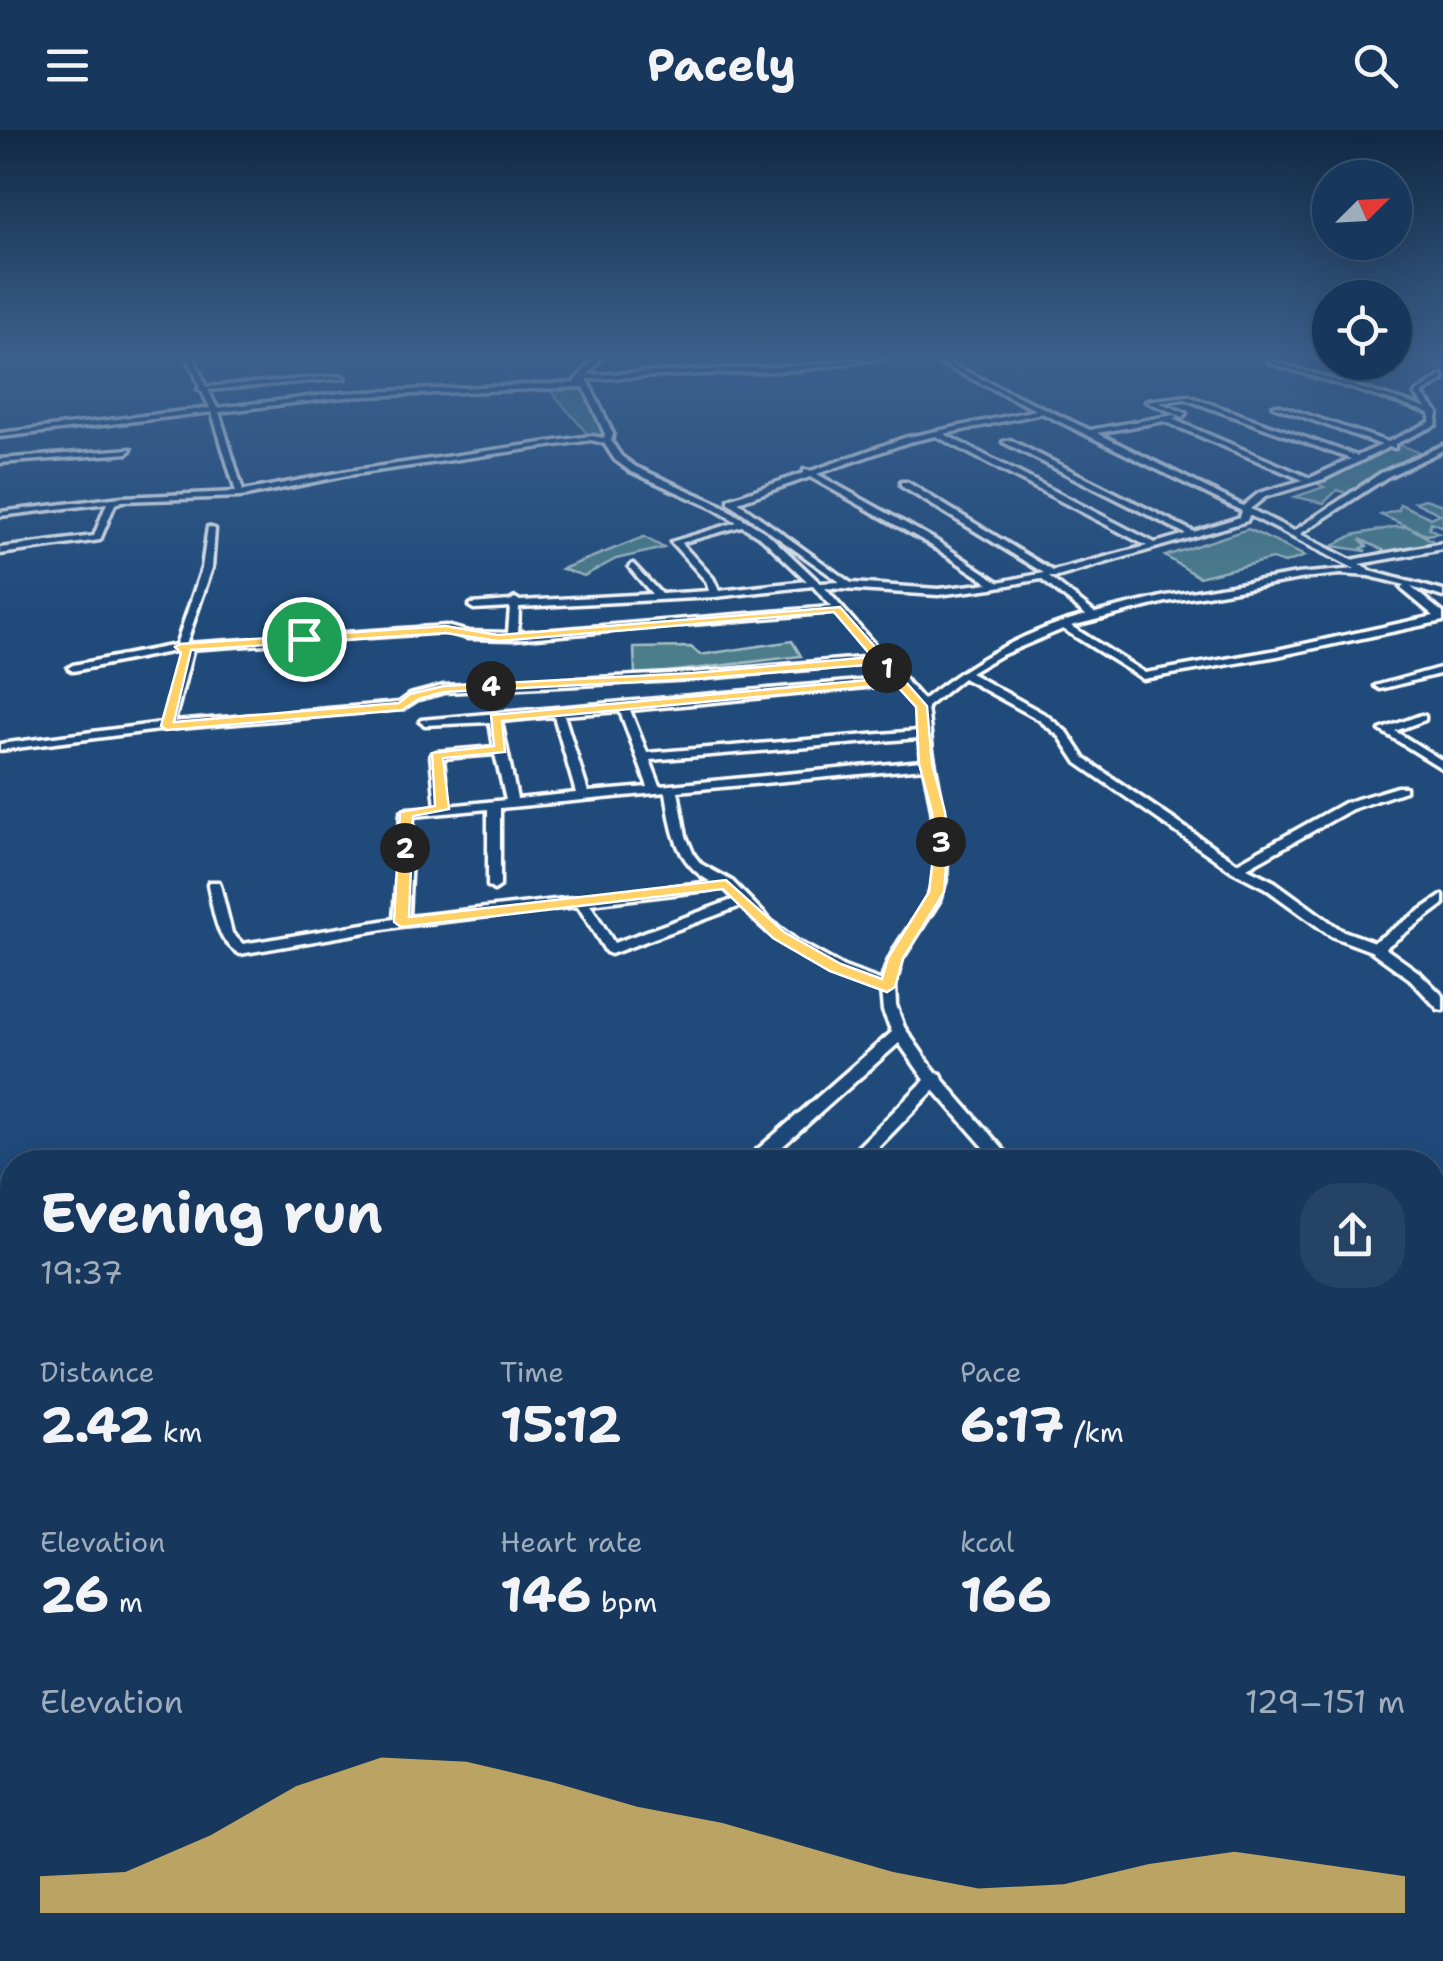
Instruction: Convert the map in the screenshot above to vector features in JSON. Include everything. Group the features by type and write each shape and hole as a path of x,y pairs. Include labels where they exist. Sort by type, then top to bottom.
{"street":[{"path":"223,442 241,495"},
{"path":"0,514 115,500 241,495 348,473 571,442"},
{"path":"607,442 618,458 633,469 716,506 774,543 816,584 922,706 926,764 938,812 940,880 930,904 895,958 887,987 890,1014 900,1033 996,1150"},
{"path":"716,506 807,472 905,442"},
{"path":"954,442 1152,545"},
{"path":"1008,442 1192,534"},
{"path":"1111,442 1222,498 1245,515 1295,534 1369,573 1443,594"},
{"path":"1220,442 1309,480"},
{"path":"1312,442 1360,460"},
{"path":"1390,442 1443,462"},
{"path":"1222,498 1262,494 1309,480 1398,442"},
{"path":"1295,534 1384,475 1443,447"},
{"path":"0,461 128,450"},
{"path":"807,472 882,512 996,584"},
{"path":"904,484 1049,576 1092,616"},
{"path":"474,606 716,594 816,584 847,583 935,592 996,584 1049,576 1192,534 1245,515 1262,494"},
{"path":"0,550 97,538 115,500"},
{"path":"732,501 847,583"},
{"path":"862,518 882,512"},
{"path":"716,594 710,580 675,542 743,523"},
{"path":"180,647 206,568 211,530"},
{"path":"1333,572 1350,563 1443,546"},
{"path":"633,567 659,597"},
{"path":"922,706 964,674 1062,624 1174,597 1333,572 1369,573"},
{"path":"1400,582 1442,617"},
{"path":"514,602 514,636"},
{"path":"73,668 180,647 446,630 468,636 514,636 836,609"},
{"path":"1062,624 1143,676 1277,653 1442,617"},
{"path":"167,726 187,652 180,647"},
{"path":"0,747 167,726 402,706 414,696 444,689 693,676 880,660"},
{"path":"1380,686 1443,670"},
{"path":"964,674 1042,717 1064,735 1081,761 1336,933 1376,948 1416,976 1443,1005"},
{"path":"425,722 901,684 937,692"},
{"path":"624,707 656,791"},
{"path":"558,712 583,796"},
{"path":"495,718 512,802"},
{"path":"1421,718 1386,730 1443,766"},
{"path":"646,757 922,734"},
{"path":"442,809 436,755 500,750"},
{"path":"401,922 407,812 926,764"},
{"path":"1236,868 1348,806 1401,789"},
{"path":"672,790 685,856 694,867 726,884 764,923 797,947 853,976 887,987"},
{"path":"494,804 494,886"},
{"path":"214,885 226,934 240,949 401,922 726,884"},
{"path":"1376,948 1443,899"},
{"path":"581,900 611,949 744,900"},
{"path":"768,1150 900,1033"},
{"path":"866,1150 936,1078"}],"green space":[{"path":"1400,445 1423,454 1348,494 1337,490 1324,503 1295,497 1324,487 1316,483"},
{"path":"1425,499 1443,505 1443,527 1431,522 1429,528 1438,533 1427,535 1381,515 1399,510 1400,504 1431,518 1440,514 1415,502"},
{"path":"1409,527 1438,544 1389,553 1360,539 1367,546 1362,548 1366,551 1333,546 1353,535"},
{"path":"1248,529 1305,556 1285,563 1272,559 1199,577 1165,556"},
{"path":"644,537 664,548 616,559 584,576 562,569"},
{"path":"792,641 801,656 635,676 634,648 691,647 700,655"}],"route":[{"path":"304,639 180,647 179,650 187,652 167,726 402,706 414,696 444,689 693,676 782,667 820,665 880,660 922,706 926,764 941,840 936,892 895,958 887,987 835,968 778,935 726,884 401,922 407,812 442,809 436,755 500,750 495,718 898,681 836,609 498,638 446,630 304,639"}]}
